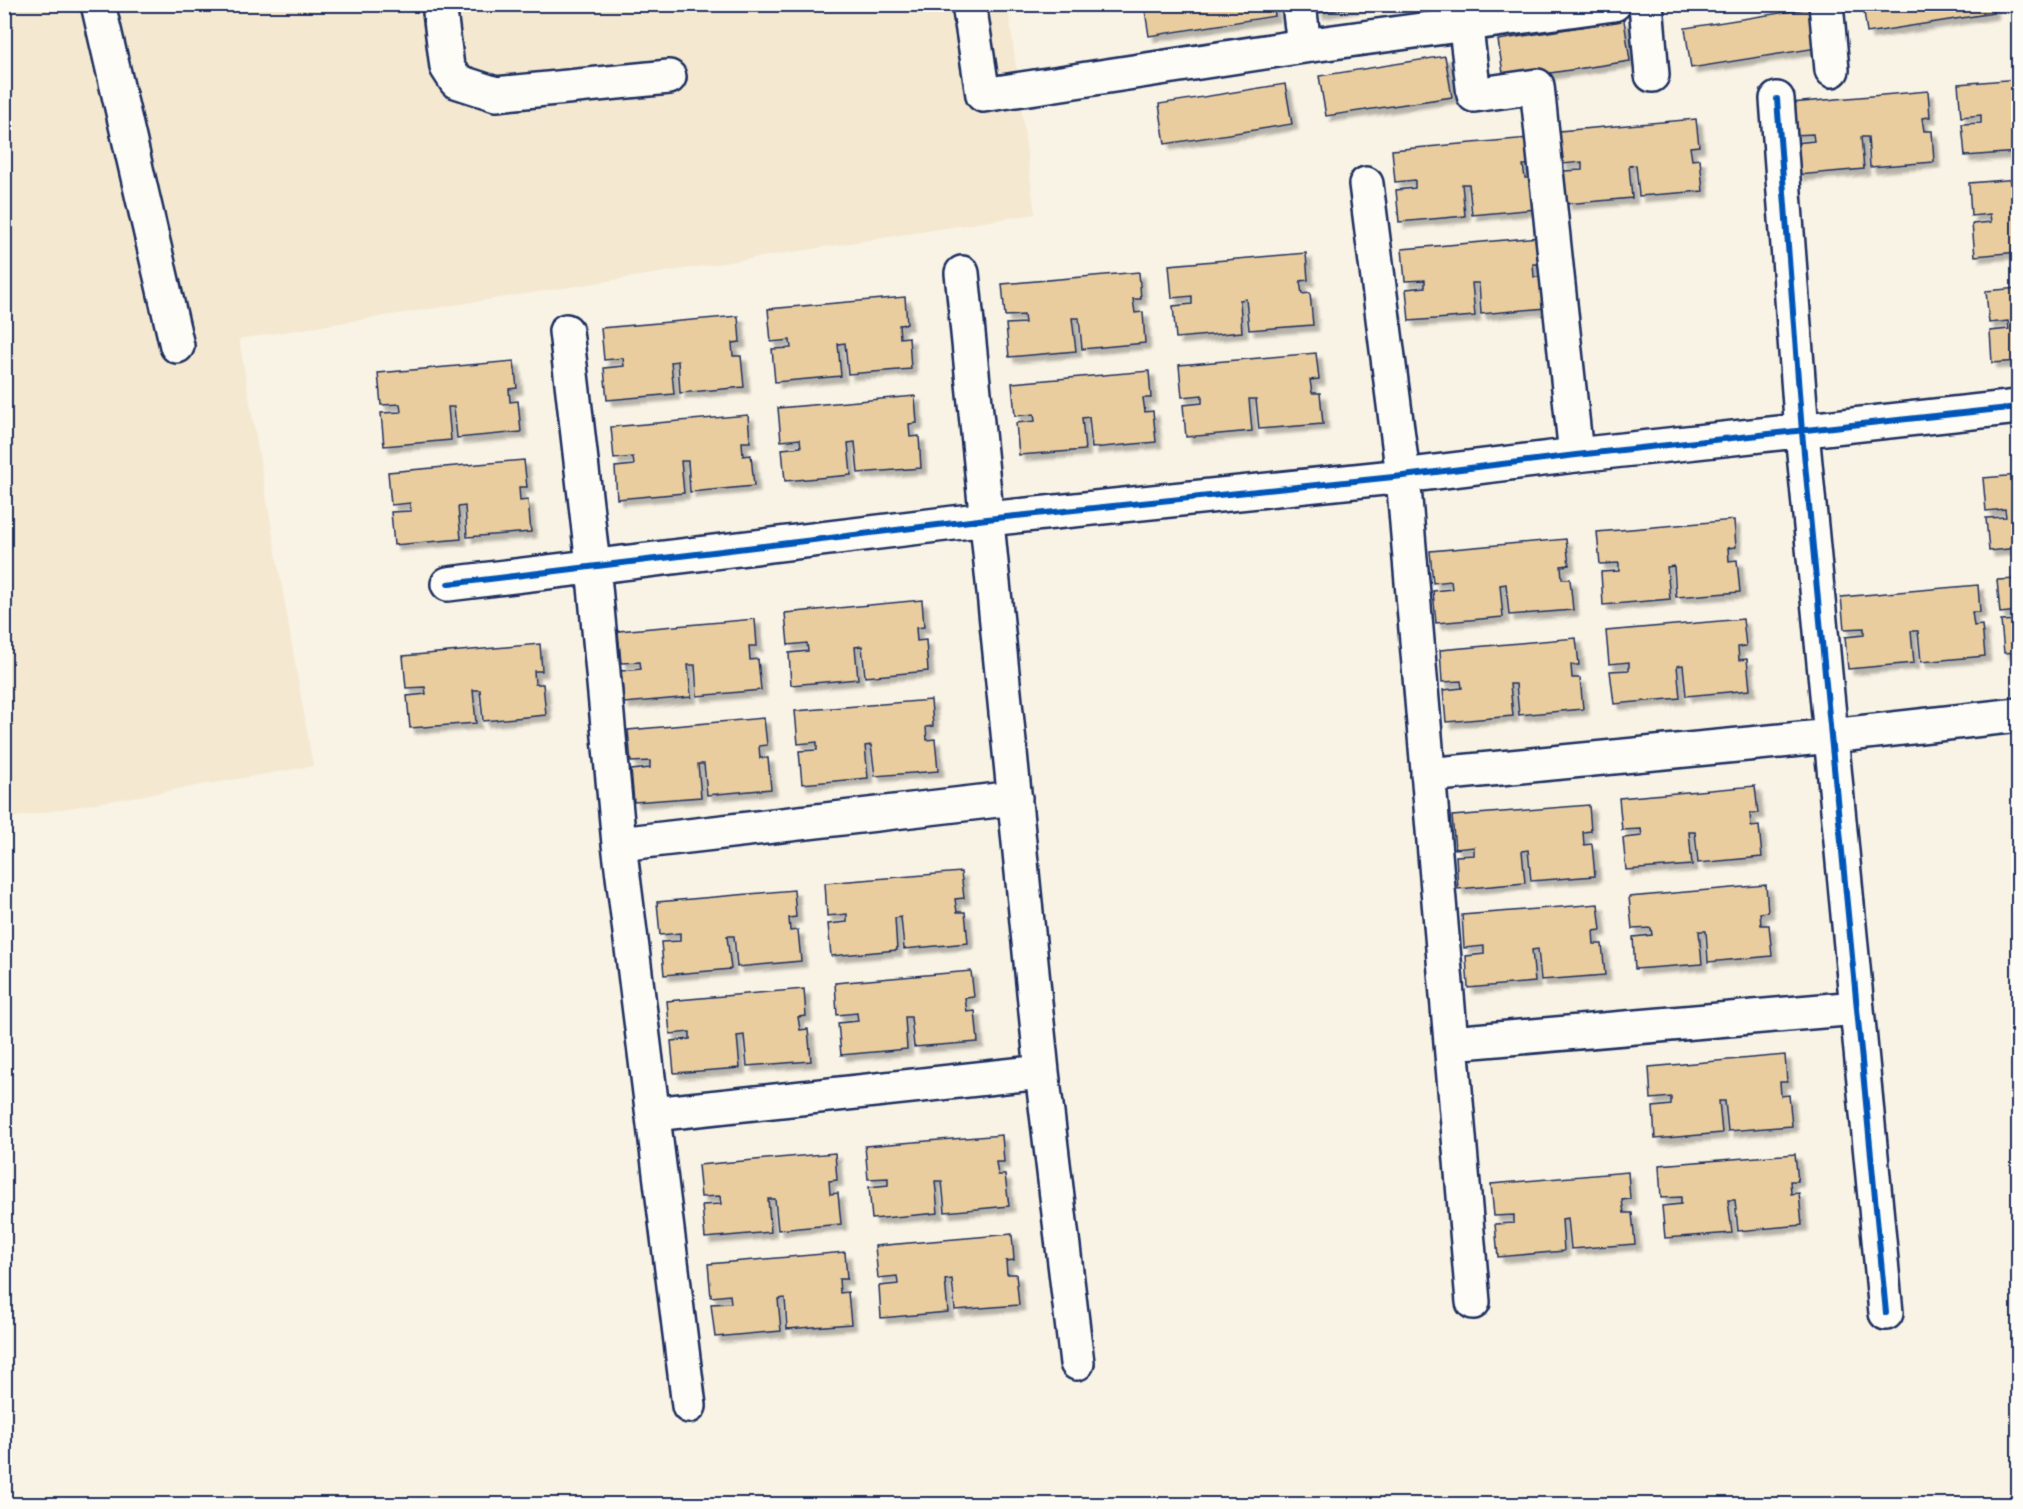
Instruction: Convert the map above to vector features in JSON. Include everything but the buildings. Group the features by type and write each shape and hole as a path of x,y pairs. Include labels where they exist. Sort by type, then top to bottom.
{"street":[{"path":"98,4 177,346"},
{"path":"439,4 447,67 456,81 486,91 496,94 669,77"},
{"path":"969,4 983,95 1304,46 1465,15 1614,4"},
{"path":"1299,4 1304,46"},
{"path":"1646,4 1652,75"},
{"path":"1826,4 1832,70"},
{"path":"1465,15 1474,95 1537,86 1576,455"},
{"path":"1777,99 1802,432 1886,1313"},
{"path":"1366,184 1403,477 1473,1302"},
{"path":"962,273 1042,1072 1077,1364"},
{"path":"566,331 593,565 619,844 689,1406"},
{"path":"448,584 987,519 1403,477 1576,455 2019,407"},
{"path":"1428,775 1831,736 2019,715"},
{"path":"619,844 1015,798"},
{"path":"1451,1043 1857,1008"},
{"path":"653,1114 1042,1072"}],"shaded area":[{"path":"5,5 1008,5 1035,214 239,339 313,766 5,819"}],"cycle path":[{"path":"1777,99 1802,432 1886,1313"},
{"path":"448,584 987,519 1403,476 2018,407"}]}
